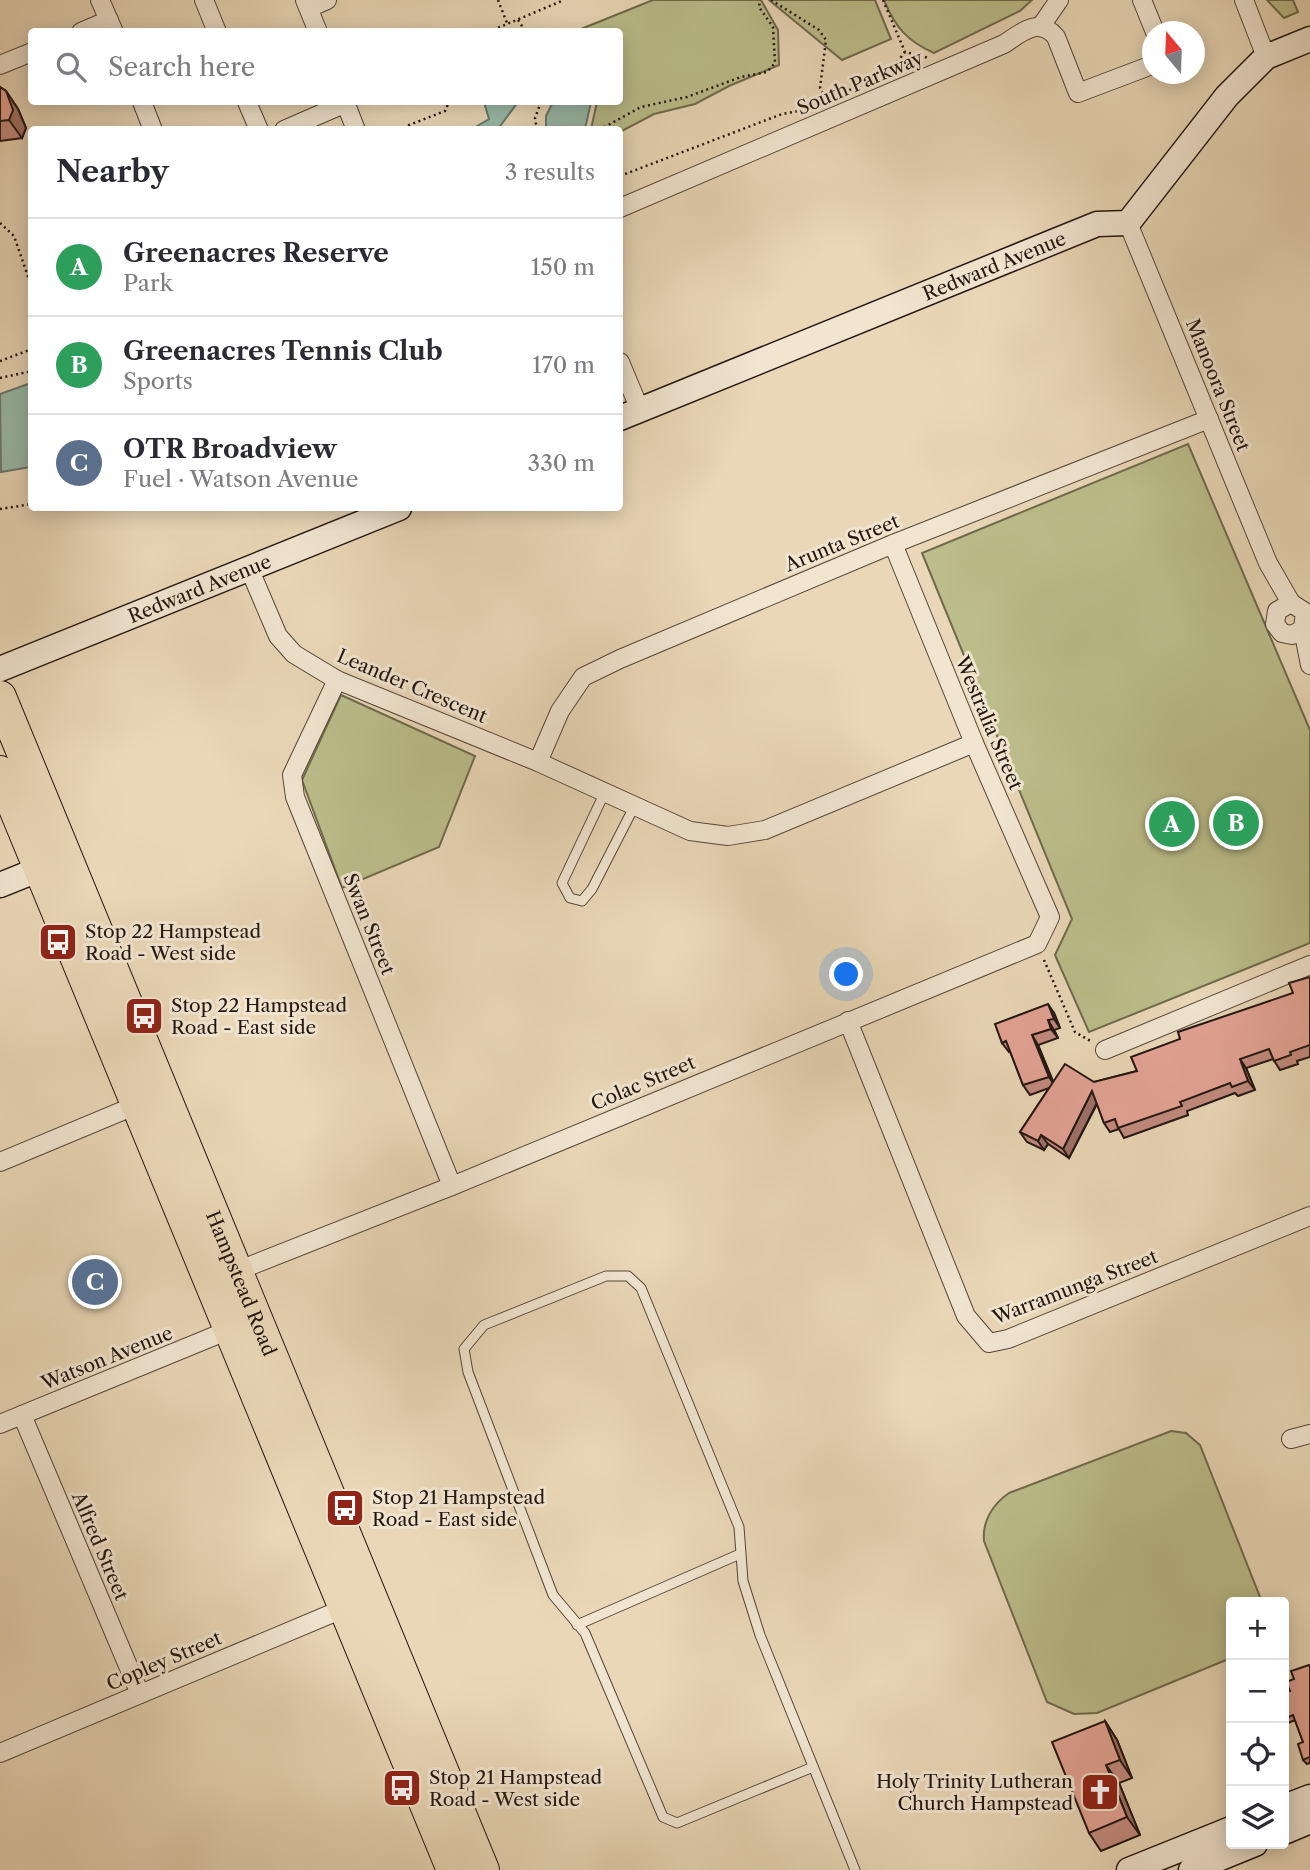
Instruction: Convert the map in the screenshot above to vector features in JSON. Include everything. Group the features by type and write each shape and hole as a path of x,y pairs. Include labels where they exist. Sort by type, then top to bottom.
{"highway":[{"name":"Hampstead Road","path":"0,697 52,863 153,1099 358,1602 458,1865"},
{"name":"Hampstead Road","path":"0,772 52,863"}],"street":[{"path":"100,0 112,26"},
{"path":"204,0 215,28"},
{"path":"316,28 307,4 327,0"},
{"path":"1059,0 1041,26 1051,30 1056,37 1078,93 1142,69"},
{"path":"1142,0 1151,21"},
{"path":"1244,0 1266,57"},
{"name":"South Parkway","path":"623,207 1004,44 1028,28 1041,26"},
{"path":"1128,223 1227,96 1266,57 1310,39"},
{"path":"0,65 28,54"},
{"path":"143,105 151,126"},
{"path":"248,105 257,126"},
{"path":"293,126 338,105"},
{"path":"346,105 354,126"},
{"name":"Redward Avenue","path":"630,414 1097,223 1128,223"},
{"name":"Manoora Street","path":"1128,223 1268,563 1299,616 1310,665"},
{"path":"623,378 630,414"},
{"name":"Arunta Street","path":"538,762 560,711 583,677 893,544 1209,419"},
{"name":"Redward Avenue","path":"0,669 392,511"},
{"name":"Westralia Street","path":"893,544 974,743 1050,917 1037,944"},
{"name":"Leander Crescent","path":"249,568 278,636 294,654 337,680 538,762 690,831 728,836 765,830 974,743"},
{"name":"Manoora Street","path":"1299,616 1310,672"},
{"name":"Swan Street","path":"337,680 292,775 295,797 452,1186"},
{"path":"0,885 52,863"},
{"name":"Colac Street","path":"224,1276 452,1186 1037,944"},
{"path":"1105,1050 1310,965"},
{"name":"Warramunga Street","path":"848,1021 966,1316 989,1343 1008,1339 1310,1216"},
{"path":"0,1162 153,1099"},
{"name":"Watson Avenue","path":"0,1424 243,1324"},
{"name":"Alfred Street","path":"22,1415 140,1694"},
{"path":"1291,1439 1310,1434"},
{"name":"Copley Street","path":"0,1753 358,1602"},
{"path":"1289,1805 1310,1797"},
{"path":"1289,1830 1310,1821"},
{"path":"1129,1870 1226,1831"},
{"path":"1192,1870 1243,1849"}],"lane":[{"path":"605,792 562,883 570,898 582,901 592,889 635,805"},
{"path":"813,1767 677,1823 663,1817 585,1633 553,1595 468,1372 464,1349 484,1325 606,1276 628,1276 641,1288 739,1527 743,1581 760,1634 855,1870"},
{"path":"577,1625 740,1554"}],"path":[{"path":"498,0 507,23"},
{"path":"496,28 564,0"},
{"path":"606,126 641,107 687,97 741,77 767,72 775,63 773,27 760,6 760,0"},
{"path":"771,0 819,30 826,40 820,88 827,100"},
{"path":"883,0 905,52"},
{"path":"517,19 523,28"},
{"path":"817,105 888,74 905,52"},
{"path":"905,52 935,59 940,71"},
{"path":"408,126 445,111 448,105"},
{"path":"536,126 535,118 540,105"},
{"path":"623,175 782,114 807,110"},
{"path":"0,223 14,236 28,276"},
{"path":"0,361 28,350"},
{"path":"0,378 28,372"},
{"path":"0,509 28,505"},
{"path":"1037,944 1075,1032 1105,1050"}],"green space":[{"path":"653,0 761,0 778,30 779,65 695,104 654,114 623,130 623,126 592,126 596,105 623,105 623,28 583,28"},
{"path":"769,0 875,0 891,39 842,60"},
{"path":"884,0 1032,0 1020,11 934,53 903,32"},
{"path":"1267,0 1293,0 1298,12 1284,18"},
{"path":"1188,444 1310,730 1310,943 1089,1032 1055,955 1072,919 922,553"},
{"path":"341,695 475,756 439,847 342,888 302,780"},
{"path":"1171,1431 1186,1433 1200,1445 1260,1597 1226,1597 1226,1660 1097,1713 1074,1714 1047,1702 984,1541 987,1520 998,1502 1009,1493"}],"shaded area":[{"path":"485,105 516,105 500,126 477,126 489,119"},
{"path":"552,105 590,105 586,126 546,126 546,116"},
{"path":"28,384 28,468 1,472 0,394"}],"building":[{"path":"0,87 6,91 13,110 9,120 0,121"},
{"path":"1310,977 1310,1045 1274,1061 1269,1049 1240,1059 1248,1081 1232,1087 1230,1083 1180,1102 1182,1106 1118,1128 1115,1119 1104,1123 1092,1091 1063,1149 1041,1135 1038,1141 1020,1132 1065,1064 1094,1082 1137,1071 1131,1057 1180,1039 1178,1032 1293,993 1289,983"},
{"path":"1048,1004 1054,1019 1048,1020 1051,1029 1032,1035 1049,1077 1023,1085 1006,1041 1002,1043 995,1024"},
{"path":"1309,1665 1310,1667 1310,1757 1303,1760 1298,1744 1303,1742 1293,1715 1289,1717 1289,1681 1294,1679 1291,1671"},
{"name":"Holy Trinity Lutheran Church Hampstead","path":"1105,1721 1120,1760 1106,1765 1127,1817 1089,1833 1052,1742"}],"place":[{"name":"Greenacres Tennis Club","path":"1236,823"},
{"name":"Greenacres Reserve","path":"1172,824"},
{"name":"Stop 22 Hampstead Road - West side","path":"58,942"},
{"name":"Stop 22 Hampstead Road - East side","path":"144,1016"},
{"name":"OTR Broadview","path":"95,1282"},
{"name":"Stop 21 Hampstead Road - East side","path":"345,1508"},
{"name":"Stop 21 Hampstead Road - West side","path":"402,1788"},
{"name":"Holy Trinity Lutheran Church Hampstead","path":"1100,1792"}]}
